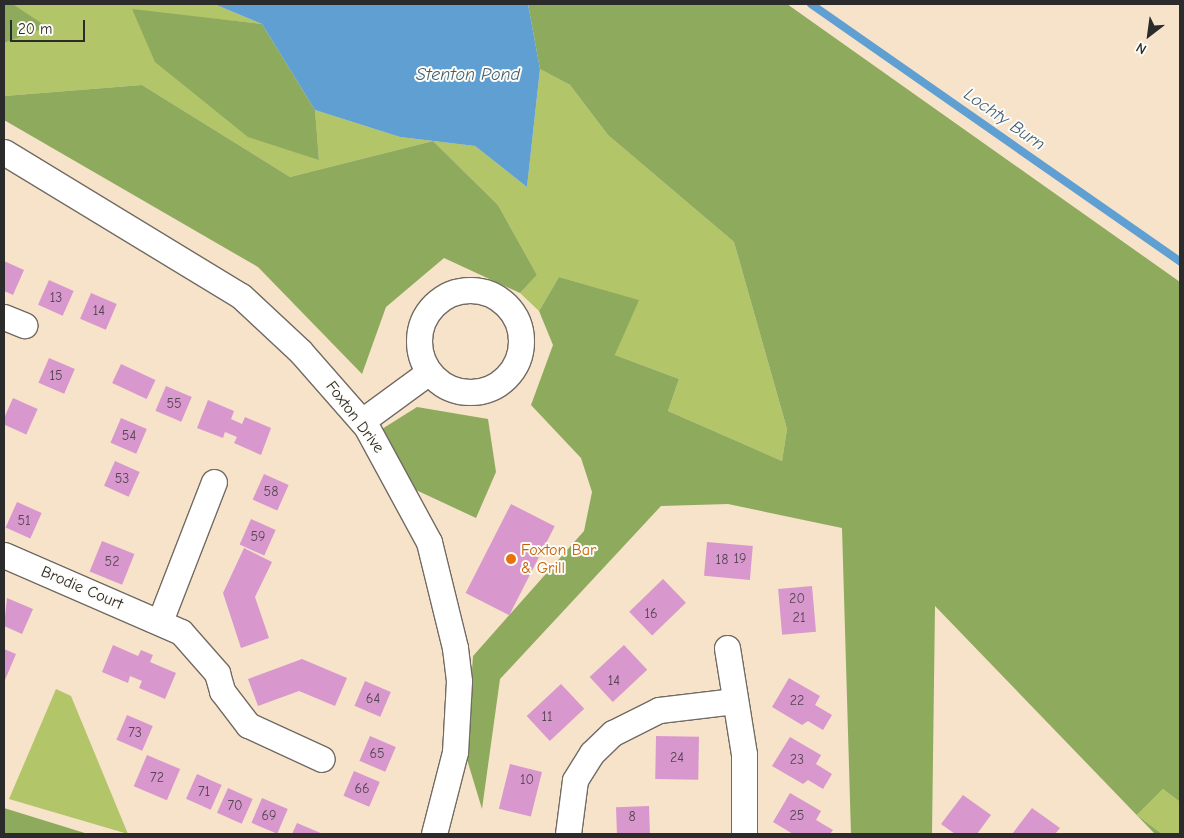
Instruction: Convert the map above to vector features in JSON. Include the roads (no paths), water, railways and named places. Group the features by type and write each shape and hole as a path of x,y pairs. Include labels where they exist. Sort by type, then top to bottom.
{"street":[{"name":"Foxton Drive","path":"4,152 241,296 300,351 362,421 429,542 455,648 460,681 455,752 434,834"},
{"path":"453,292 485,292 512,311 522,345 507,377 476,392 458,391 429,372 421,358 421,326 439,299 453,292"},
{"path":"362,421 429,372"},
{"path":"160,621 214,482"},
{"name":"Brodie Court","path":"4,555 160,621 181,632 200,650 248,725 322,759"},
{"path":"727,648 744,754 744,834"},
{"path":"568,834 575,780 592,753 613,733 659,710 734,700"}],"water":[{"name":"Stenton Pond","path":"214,4 528,4 540,69 527,187 475,146 400,137 315,110 262,24"}],"waterway":[{"name":"Lochty Burn","path":"811,4 1180,261"}],"place":[{"name":"Foxton Bar & Grill","path":"511,559"}]}
